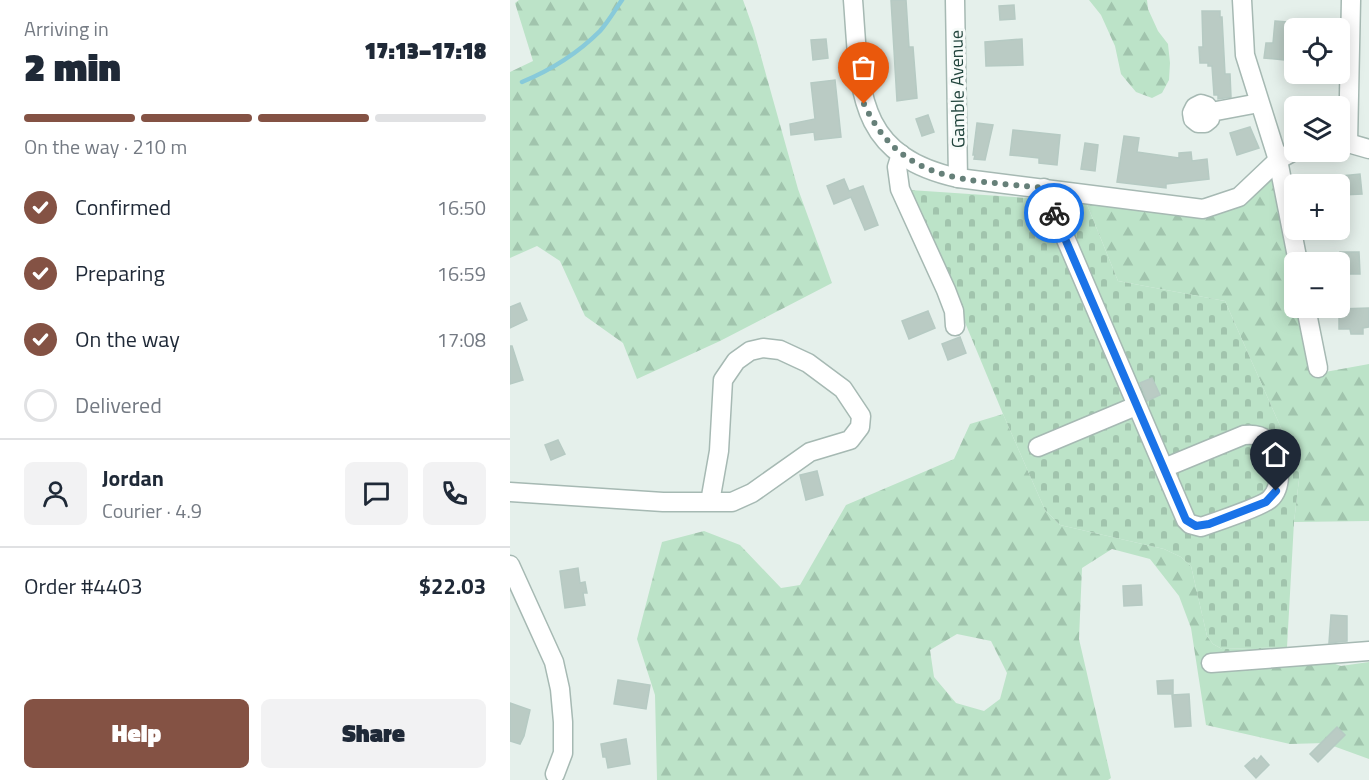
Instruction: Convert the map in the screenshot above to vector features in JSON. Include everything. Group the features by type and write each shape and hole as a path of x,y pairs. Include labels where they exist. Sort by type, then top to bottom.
{"street":[{"path":"853,0 859,81 864,104 878,130 901,154 921,167 958,178 1203,209 1239,197 1284,157"},
{"name":"Gamble Avenue","path":"955,0 958,178"},
{"path":"1242,0 1245,55 1278,160 1296,252"},
{"path":"1346,96 1351,0"},
{"path":"1211,112 1259,103"},
{"path":"1350,144 1369,149"},
{"path":"901,154 897,167 900,189 946,290 954,311 955,326"},
{"path":"1044,188 1130,378 1136,406 1183,515 1190,524 1196,526 1209,524 1266,502 1276,491 1280,474 1270,444 1259,436 1251,434 1164,468"},
{"path":"1308,318 1318,368"},
{"path":"510,492 663,502 710,502 732,502 752,493 810,452 850,440 860,427 861,416 843,389 808,363 780,350 763,348 750,351 736,361 723,380 719,451 710,502"},
{"path":"1038,447 1136,406"},
{"path":"510,565 546,642 554,662 560,689 563,753 555,774"},
{"path":"1211,663 1369,651"}],"green space":[{"path":"519,0 743,0 798,189 832,283 720,341 637,379 623,343 585,316 560,261 537,246 510,258 510,72 533,61 515,3"},
{"path":"1089,0 1147,0 1148,9 1158,31 1168,44 1169,80 1162,93 1152,98 1136,92 1121,74 1115,46 1101,15"},
{"path":"1272,177 1288,252 1284,252 1284,318 1302,318 1314,374 1369,364 1369,521 1294,522 1300,471 1225,301 1118,281 1086,202 1176,215 1204,214"},
{"path":"910,190 1086,202 1118,281 1225,301 1300,471 1294,522 1287,647 1222,649 1213,644 1207,636 1191,566 1181,557 1164,549 1060,525 1045,510"},
{"path":"1003,414 1045,510 1060,525 1164,549 1181,557 1191,566 1207,636 1213,644 1222,649 1287,647 1341,666 1369,662 1369,759 1325,743 1290,744 1206,725 1191,628 1179,596 1150,559 1112,549 1082,568 1079,639 1111,778 1108,780 657,780 655,695 637,639 662,542 704,531 740,545 781,588 800,585 846,505 954,459 970,424","holes":["957,634 991,641 1007,673 1000,699 984,711 956,703 934,677 930,650"]}],"building":[{"path":"891,0 906,0 909,47 913,47 917,98 897,101"},
{"path":"1014,5 1015,19 1000,20 999,6"},
{"path":"1202,11 1220,11 1225,74 1230,74 1231,97 1218,99 1218,95 1214,95 1212,66 1208,66 1208,63 1200,63 1199,47 1203,47"},
{"path":"1275,21 1284,22 1284,60 1264,58 1266,43 1273,43"},
{"path":"826,39 828,58 813,60 811,40"},
{"path":"1022,39 1023,65 986,66 985,42"},
{"path":"835,80 841,137 815,140 814,132 791,135 790,124 815,119 811,83"},
{"path":"928,115 934,132 922,136 916,119"},
{"path":"977,123 993,125 985,160 974,159 975,155 973,155"},
{"path":"1250,127 1259,148 1237,155 1230,133"},
{"path":"1013,130 1060,135 1057,165 1039,163 1039,158 1010,155"},
{"path":"1124,136 1139,138 1137,152 1179,158 1179,153 1191,152 1192,161 1207,159 1209,179 1166,184 1166,188 1117,182"},
{"path":"1085,143 1098,145 1095,171 1081,169"},
{"path":"1360,174 1362,194 1350,195 1350,175"},
{"path":"844,179 849,191 863,186 878,225 865,230 851,197 834,204 827,186"},
{"path":"1350,252 1359,252 1360,274 1350,274"},
{"path":"520,303 527,320 510,328 510,307"},
{"path":"1369,308 1369,327 1363,328 1363,334 1351,334 1350,329 1339,329 1339,318 1350,318 1350,309"},
{"path":"928,311 935,328 909,339 902,321"},
{"path":"960,337 966,353 948,360 942,344"},
{"path":"510,346 512,346 523,380 510,384"},
{"path":"1152,378 1160,395 1147,401 1140,383"},
{"path":"558,440 565,454 551,460 545,445"},
{"path":"817,471 823,495 806,500 800,475"},
{"path":"578,568 580,583 585,582 587,593 583,593 585,605 565,608 560,571"},
{"path":"1141,585 1142,605 1124,606 1123,586"},
{"path":"1331,615 1347,616 1347,641 1329,643"},
{"path":"618,680 650,685 646,709 614,704"},
{"path":"1173,680 1173,694 1158,694 1157,681"},
{"path":"1189,694 1191,726 1175,727 1172,695"},
{"path":"510,703 530,710 520,744 510,741"},
{"path":"1337,727 1345,735 1318,762 1310,754"},
{"path":"626,739 630,764 608,768 601,744"},
{"path":"1261,756 1269,765 1256,778 1245,766 1254,758 1257,761"}],"waterway":[{"path":"522,82 553,67 582,47 600,31 622,0"}],"way so far":[{"path":"864,104 885,140 897,152 921,167 958,178 1044,188 1054,213"}],"route":[{"path":"1054,213 1186,520 1190,524 1201,527 1266,502 1276,491"}]}
